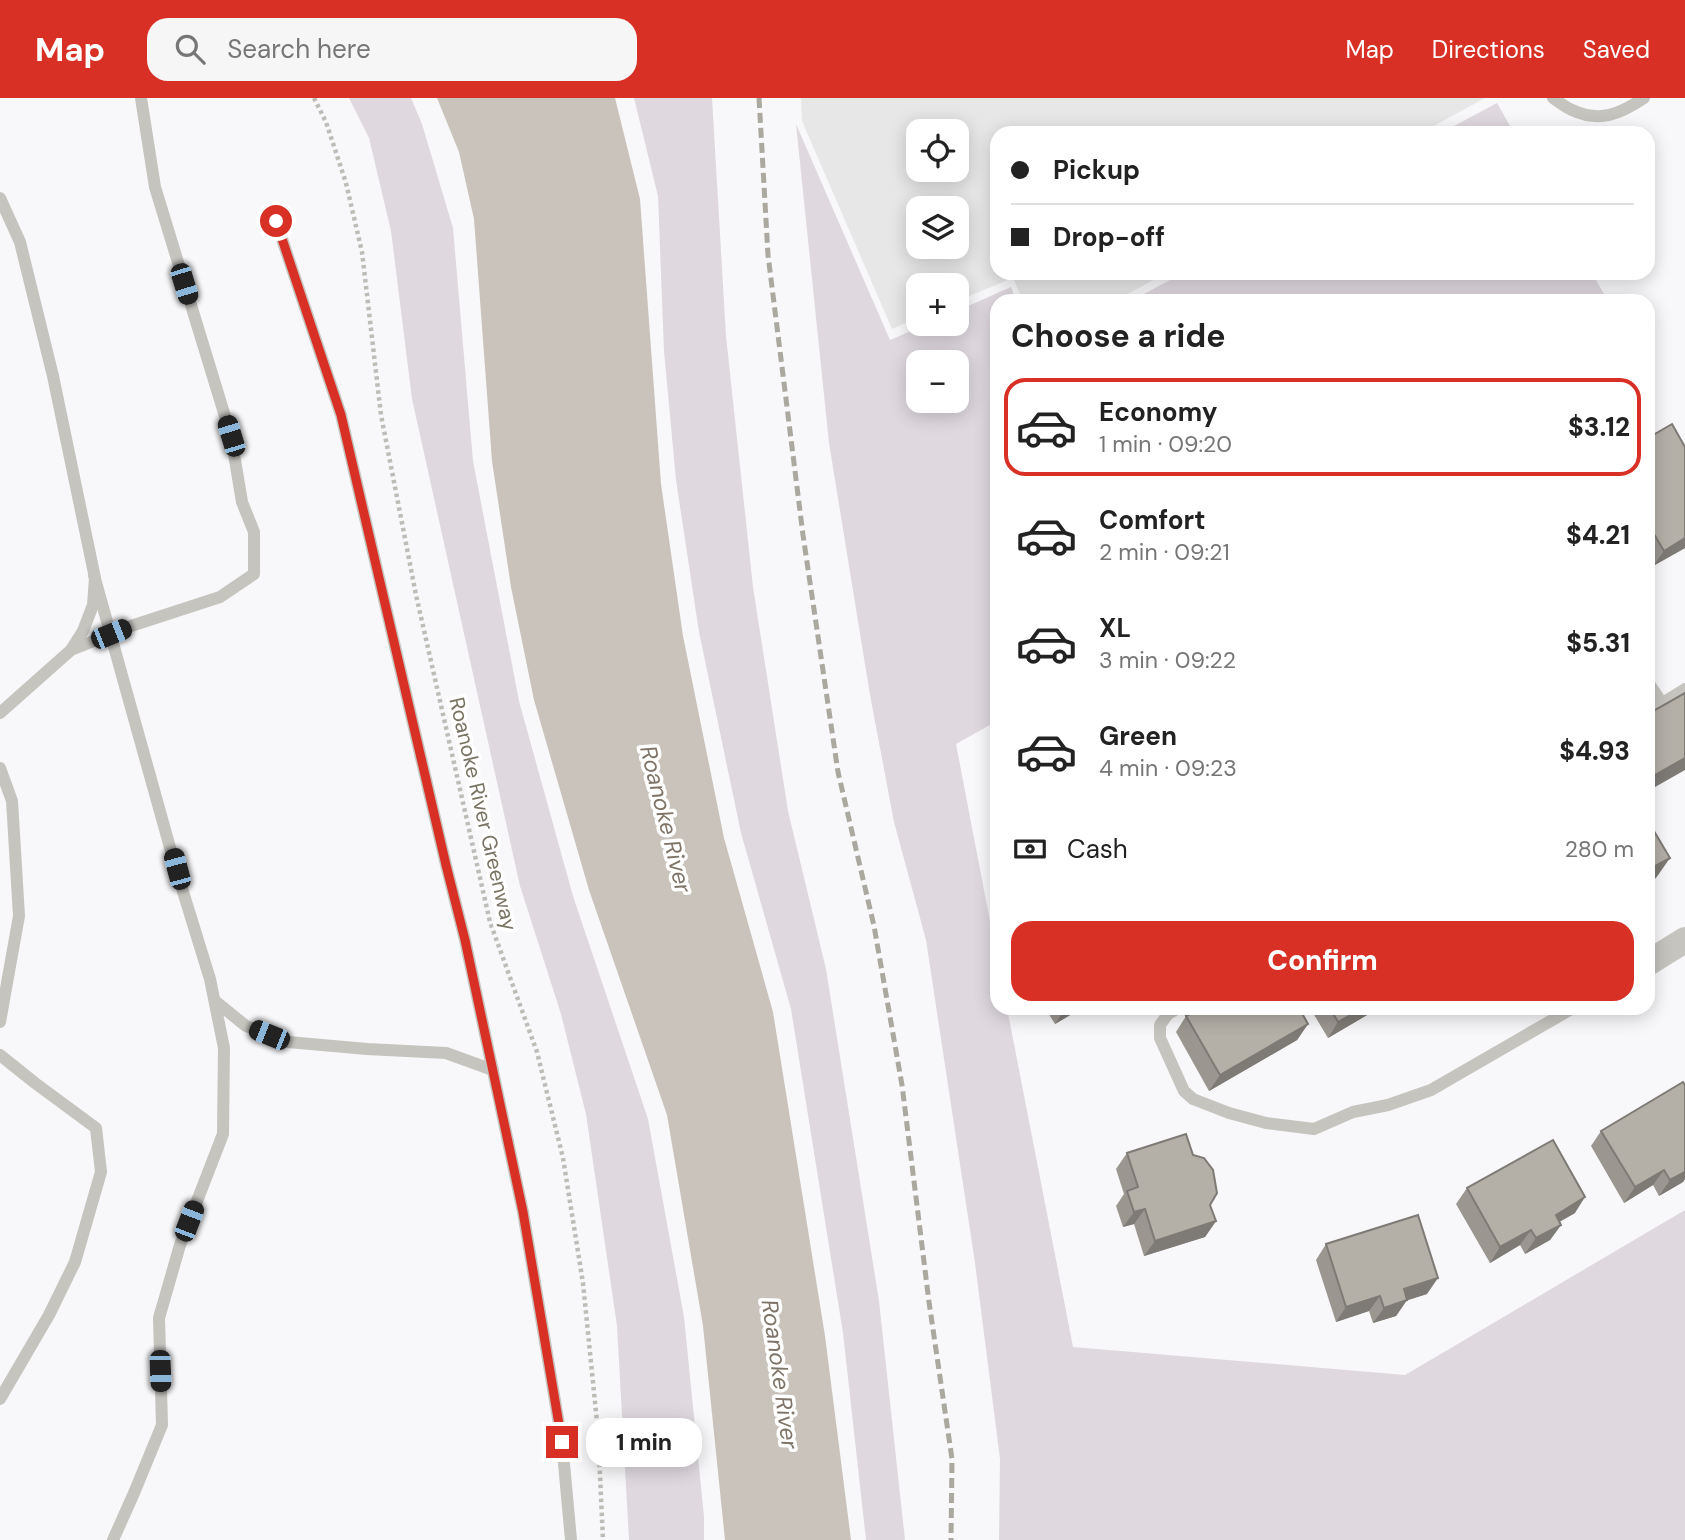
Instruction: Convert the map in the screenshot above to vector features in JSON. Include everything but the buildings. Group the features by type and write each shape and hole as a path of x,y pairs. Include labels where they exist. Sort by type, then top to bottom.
{"street":[{"path":"1655,958 1685,940"}],"lane":[{"path":"71,650 131,626 219,597 254,574 254,532 242,502 231,436 155,187 141,98"},
{"path":"1553,98 1571,110 1592,116 1609,116 1626,110 1644,98"},
{"path":"0,198 20,242 53,376 94,575 215,1001 224,1048 223,1134 180,1245 159,1318 162,1425 113,1540"},
{"path":"276,221 341,415 465,940 523,1212 562,1442 571,1540"},
{"path":"0,713 71,650 83,631 93,605 94,575"},
{"path":"1655,708 1685,689"},
{"path":"1655,693 1662,704"},
{"path":"0,768 12,801 19,916 0,1023"},
{"path":"215,1001 246,1026 288,1042 446,1054 493,1070"},
{"path":"1167,1015 1160,1025 1160,1038 1184,1091 1193,1099 1266,1123 1314,1129 1353,1112 1388,1105 1431,1090 1561,1015"},
{"path":"0,1055 96,1128 101,1172 75,1262 49,1315 0,1399"}],"path":[{"name":"Roanoke River Greenway","path":"314,98 326,122 346,183 362,252 389,454 416,595 490,922 537,1052 563,1158 583,1283 598,1432 603,1540"}],"shaded area":[{"path":"349,98 411,98 422,124 453,228 473,461 519,701 573,896 648,1119 684,1317 704,1540 629,1540 617,1326 586,1114 561,1014 520,886 412,399 391,231 369,138"},
{"path":"634,98 712,98 726,336 753,587 788,811 826,969 879,1301 905,1540 866,1540 843,1333 791,1009 741,833 699,632 676,480 664,351 658,196"},
{"path":"801,98 1485,98 1434,126 990,126 990,280 1008,280 969,296 969,273 906,273 906,323 892,329 802,121"},
{"path":"1497,103 1510,126 1454,126"},
{"path":"796,124 890,340 906,333 906,336 969,336 969,306 990,296 990,725 956,744 990,921 990,1015 1008,1015 1073,1347 1405,1375 1685,1210 1685,1540 999,1540 1000,1459 975,1263 926,940 894,822 870,695 829,443"},
{"path":"1014,280 1153,280 1128,294 1020,294"},
{"path":"1170,280 1596,280 1604,294 1144,294"},
{"path":"1011,287 1014,294 995,294"}],"water":[{"name":"Roanoke River","path":"437,98 615,98 640,199 661,484 683,636 724,838 773,1012 825,1336 851,1540 725,1540 703,1326 667,1115 589,890 534,700 511,587 492,461 474,219 459,152"}],"railway":[{"path":"759,98 768,255 803,535 838,772 874,926 902,1085 952,1459 951,1540"}],"route":[{"path":"276,221 341,415 465,940 523,1212 562,1442"}]}
